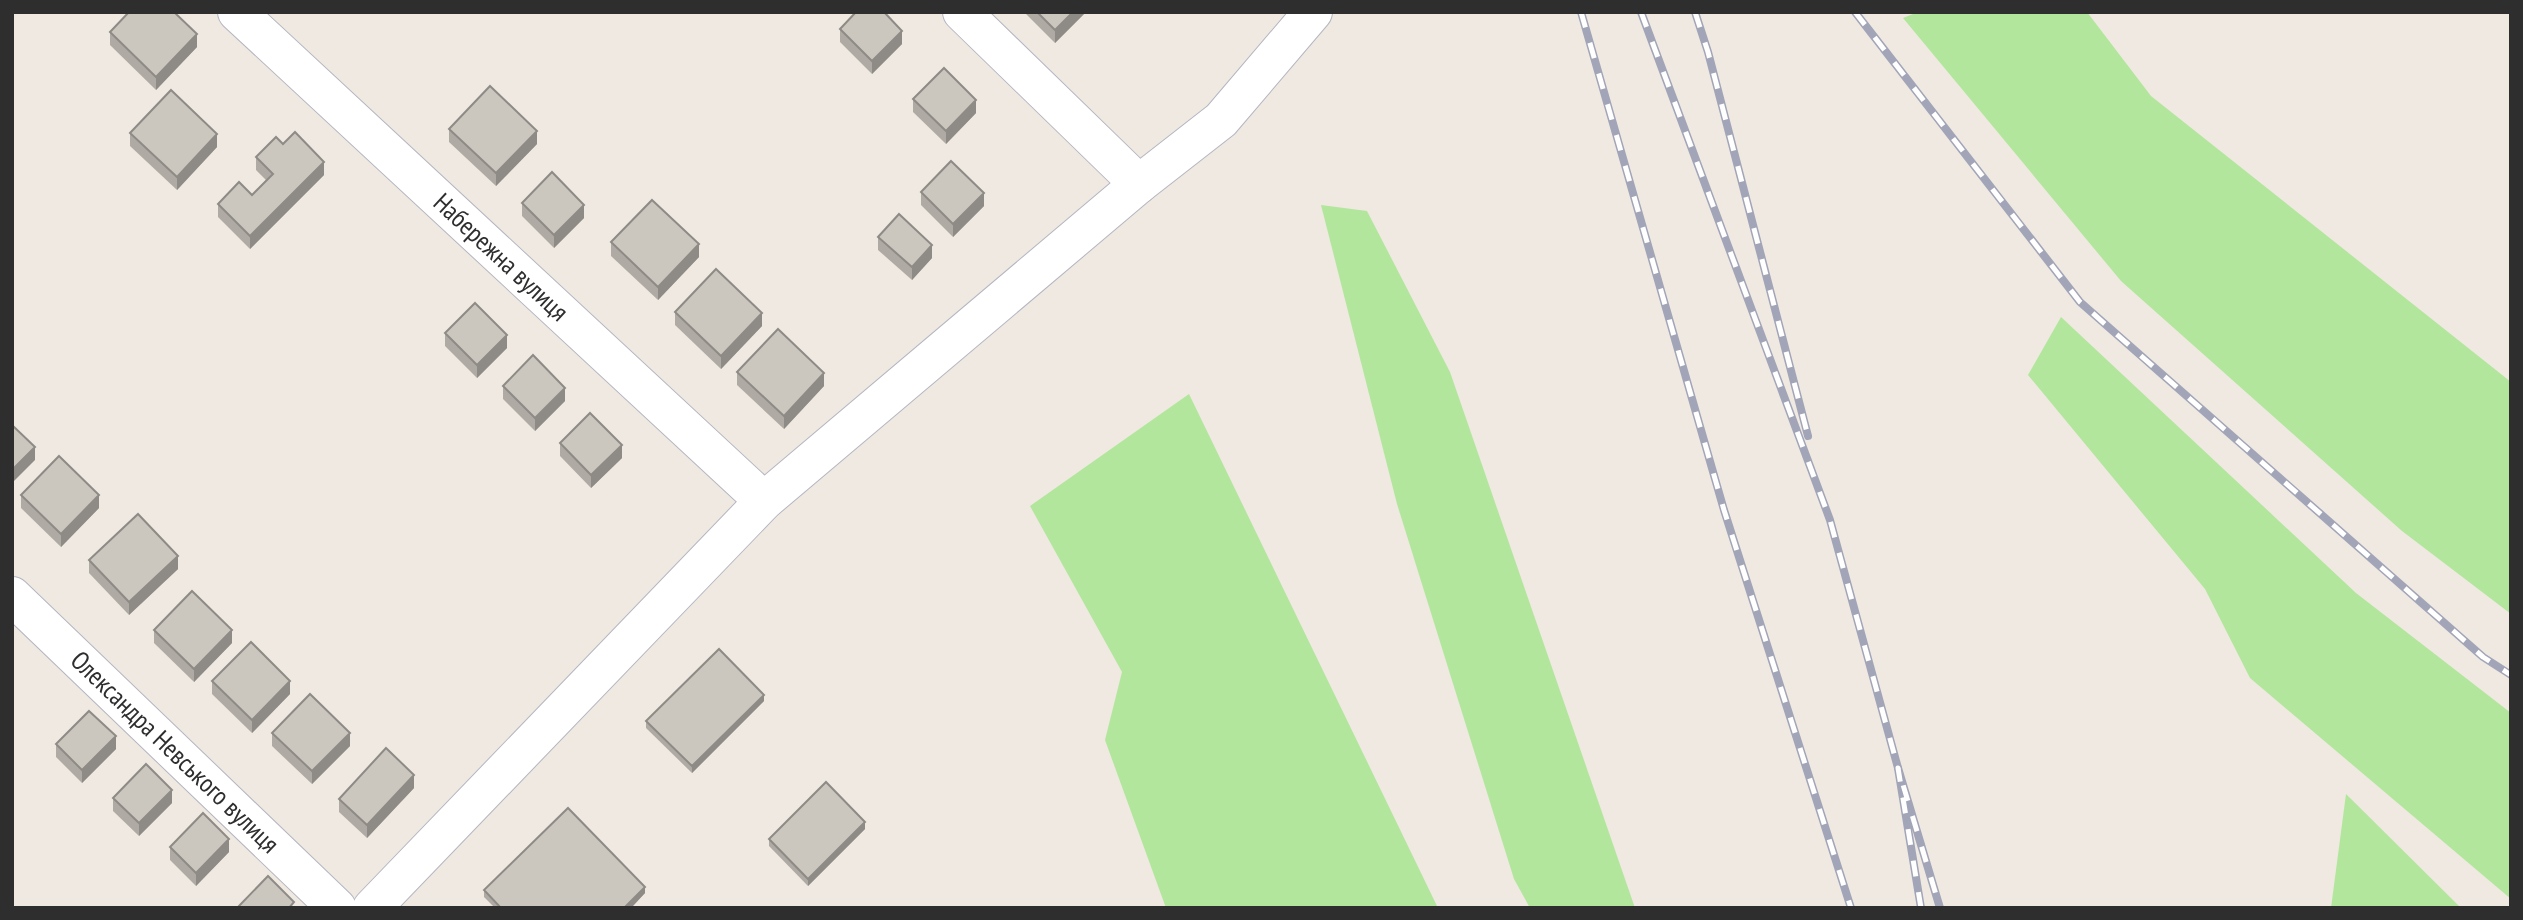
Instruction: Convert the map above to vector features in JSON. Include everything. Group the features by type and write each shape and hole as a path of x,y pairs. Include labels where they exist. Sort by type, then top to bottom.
{"street":[{"name":"Набережна вулиця","path":"237,12 764,501"},
{"path":"962,12 1139,184"},
{"path":"372,908 764,501 1139,184 1221,120 1312,12"},
{"name":"Олександра Невського вулиця","path":"12,596 337,908"}],"green space":[{"path":"1918,12 2087,12 2151,96 2511,382 2511,614 2402,531 2121,281 1903,18"},
{"path":"1321,205 1367,211 1450,372 1635,908 1530,908 1514,879 1397,504"},
{"path":"2061,317 2356,593 2511,713 2511,899 2250,678 2205,589 2028,375"},
{"path":"1189,394 1438,908 1166,908 1105,740 1122,672 1030,506"},
{"path":"2346,794 2461,908 2331,908"}],"building":[{"path":"129,12 174,12 197,34 156,77 110,32"},
{"path":"856,12 884,12 902,31 872,61 840,29"},
{"path":"1037,12 1073,12 1055,30"},
{"path":"944,68 976,100 946,131 913,99"},
{"path":"490,86 537,131 496,173 449,129"},
{"path":"171,90 217,134 177,177 130,133"},
{"path":"295,132 324,162 250,236 218,204 239,182 252,195 273,174 256,157 276,137 283,144"},
{"path":"951,161 984,193 953,224 921,192"},
{"path":"552,172 584,205 554,235 522,203"},
{"path":"652,200 699,244 658,287 611,242"},
{"path":"899,214 932,245 912,267 878,237"},
{"path":"716,269 762,313 721,356 675,312"},
{"path":"475,303 507,335 477,365 445,333"},
{"path":"778,329 824,373 784,416 737,372"},
{"path":"533,355 565,388 535,418 503,386"},
{"path":"590,413 622,445 591,475 560,443"},
{"path":"12,425 35,447 12,470"},
{"path":"59,456 99,495 61,534 21,495"},
{"path":"138,514 178,556 129,602 89,560"},
{"path":"192,591 232,630 194,669 154,630"},
{"path":"251,642 290,681 252,720 212,681"},
{"path":"719,649 764,695 692,766 646,721"},
{"path":"310,694 350,733 312,771 272,733"},
{"path":"89,711 116,736 82,770 56,744"},
{"path":"386,748 414,775 367,825 339,799"},
{"path":"146,764 172,790 139,823 113,798"},
{"path":"826,782 865,822 808,879 769,839"},
{"path":"568,808 645,887 624,908 501,908 484,890"},
{"path":"203,813 229,839 196,873 170,847"},
{"path":"268,876 294,902 289,908 237,908"}],"railway":[{"path":"1581,12 1724,510 1851,908"},
{"path":"1641,12 1830,520 1898,768"},
{"path":"1695,12 1708,52 1808,436"},
{"path":"1855,12 2080,302 2483,657 2511,675"},
{"path":"1921,908 1898,768 1940,908"}]}
